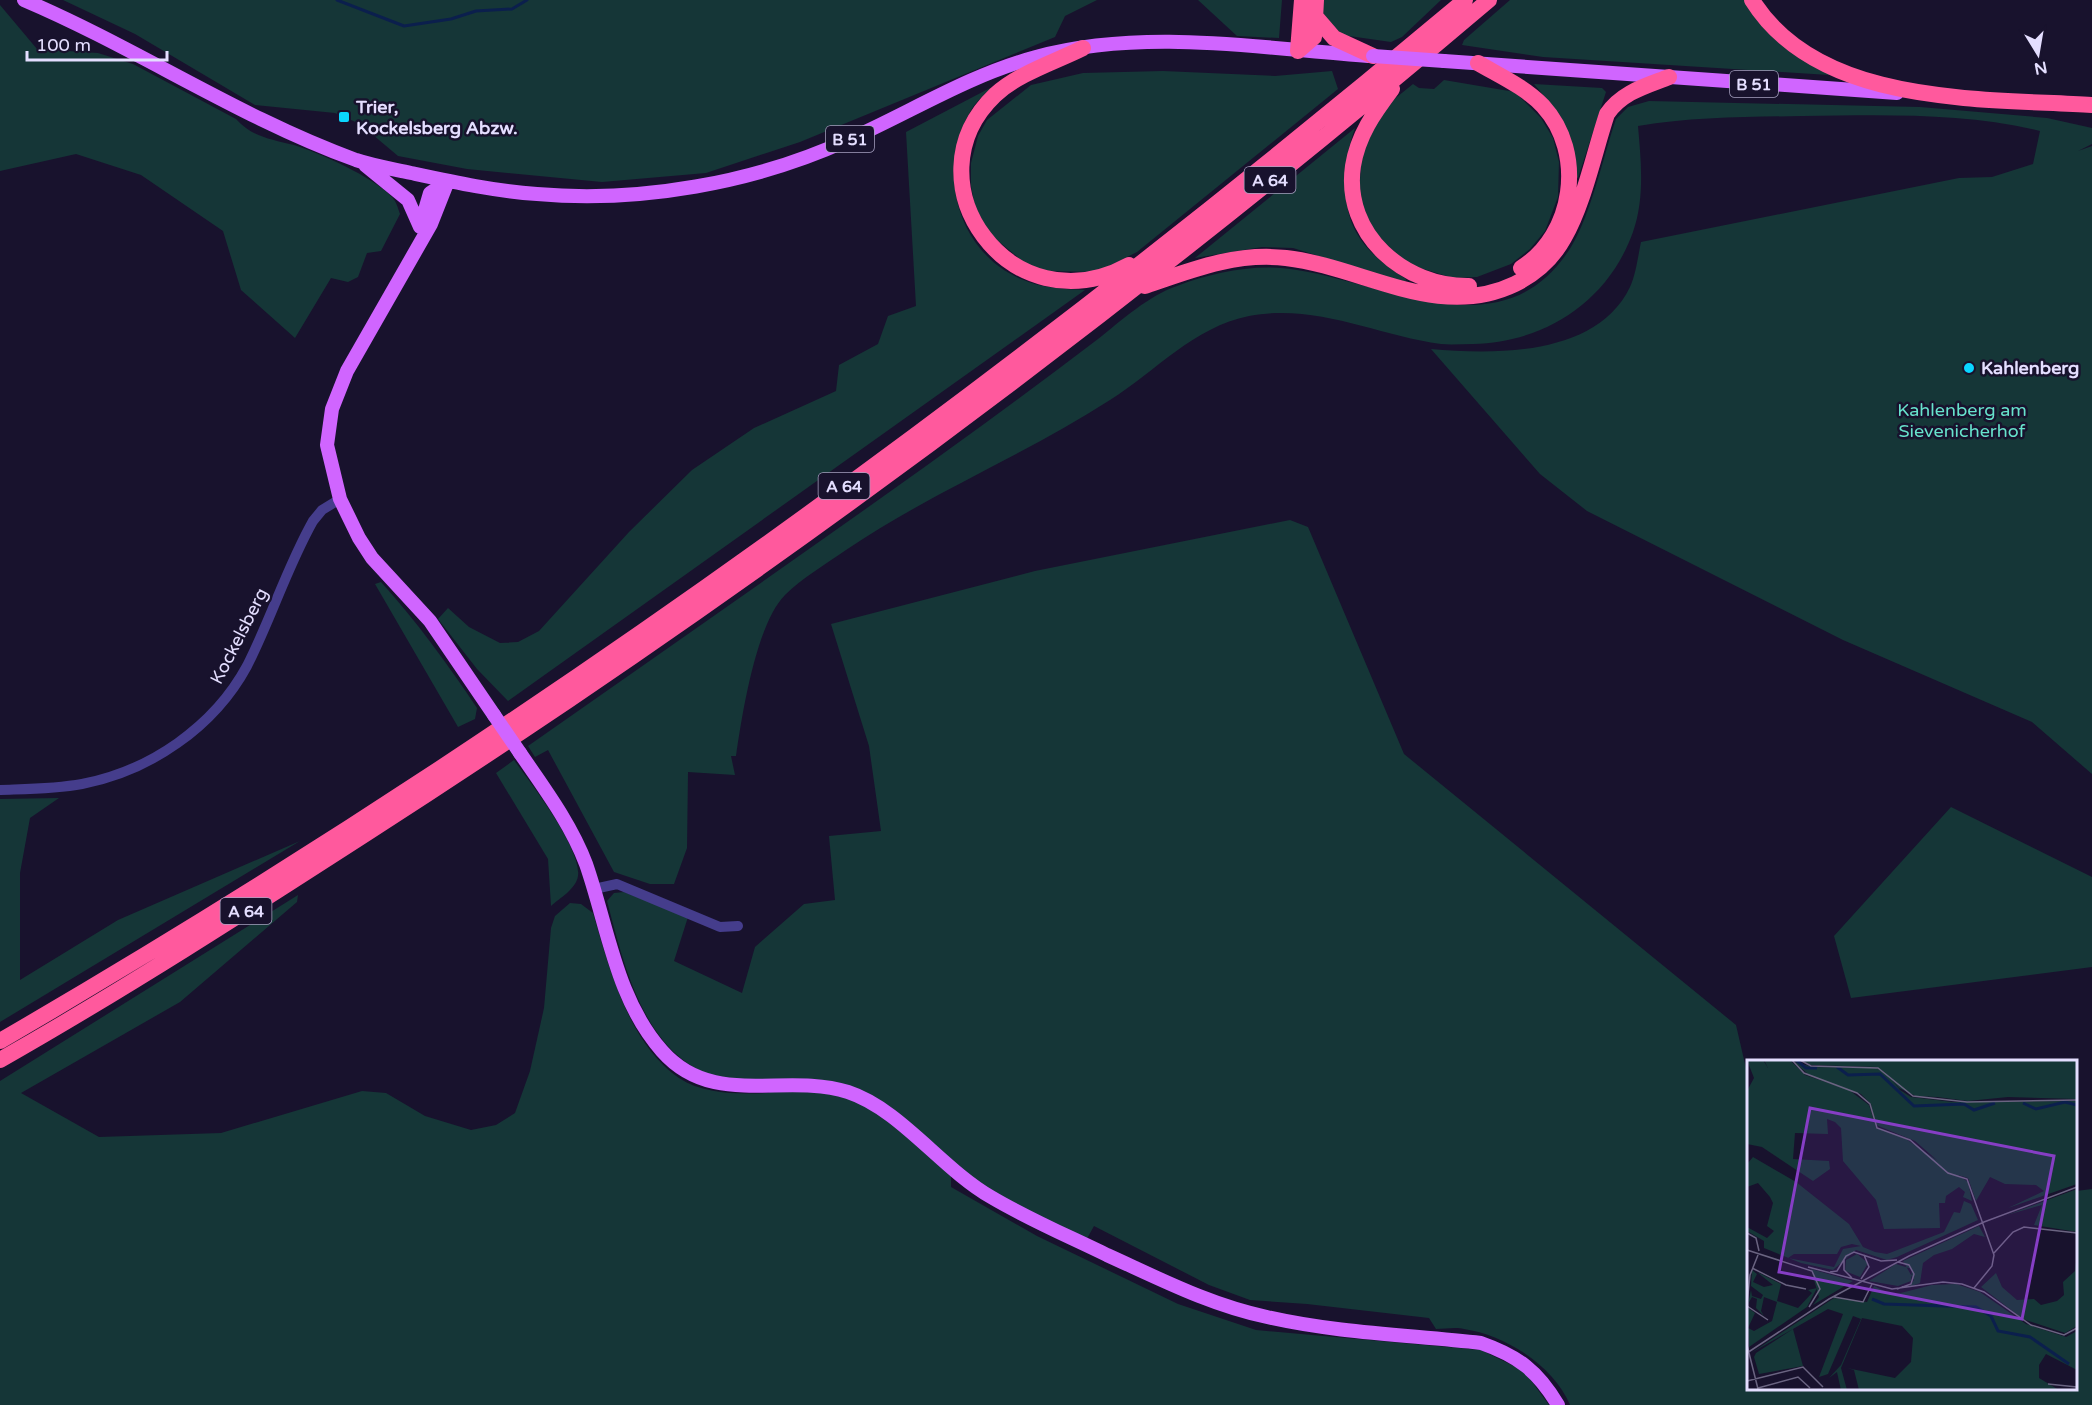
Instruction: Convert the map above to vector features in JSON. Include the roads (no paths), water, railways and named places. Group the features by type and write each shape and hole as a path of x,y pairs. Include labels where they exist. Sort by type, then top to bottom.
{"highway":[{"path":"1298,51 1302,0"},
{"path":"1316,8 1334,38 1377,63 1450,0"},
{"name":"A 64","path":"0,1041 119,972 521,715 736,565 1038,345 1161,248 1377,63 1465,0"},
{"name":"A 64","path":"0,1060 206,937 528,728 746,578 954,427 1133,290 1406,70 1489,0"},
{"path":"1752,0 1780,34 1815,58 1835,69 1918,94"},
{"path":"1298,51 1312,40 1316,8"},
{"path":"1083,48 1011,83 995,96 981,113 970,133 963,158 966,202 975,225 989,247 1023,270 1054,280 1084,282 1101,278 1161,248"},
{"path":"1406,70 1367,123 1358,147 1353,168 1358,208 1373,241 1388,258 1408,272 1428,281 1452,286 1481,285 1503,279 1524,266 1540,251 1554,233 1564,211 1570,172 1560,133 1544,108 1527,92 1478,63"},
{"path":"1133,290 1204,265 1232,259 1259,257 1286,258 1318,264 1428,295 1460,297 1504,289 1526,279 1548,261 1564,238 1607,114 1614,104 1633,91 1669,77"},
{"name":"B 51","path":"1918,94 2092,105"}],"main road":[{"name":"B 51","path":"24,0 99,34 203,90 295,135 360,161 448,181 536,194 584,196 657,193 730,178 844,142 997,69 1038,56 1131,43 1180,43 1298,51 1377,63 1444,61 1918,94"},
{"name":"B 51","path":"295,135 403,165 504,185 536,194"},
{"path":"360,161 408,200 420,227"},
{"path":"414,252 430,193 448,181"},
{"path":"448,181 431,224 346,371 332,409 327,445 339,499 372,558 430,621 520,753 577,844 594,889 627,994 662,1051 686,1072 709,1082 735,1085 821,1086 849,1093 884,1110 959,1176 990,1197 1217,1305 1270,1318 1481,1343 1508,1352 1527,1366 1547,1386 1558,1405"}],"street":[{"name":"Kockelsberg","path":"0,790 82,784 108,777 169,748 217,711 247,665 313,521 322,510 339,499"},
{"path":"594,889 618,884 720,927 738,926"}],"waterway":[{"path":"337,0 404,26 451,19 476,11 512,9 527,0"}],"place":[{"name":"Trier, Kockelsberg Abzw.","path":"344,117"},
{"name":"Kahlenberg","path":"1969,368"}],"park label":[{"name":"Kahlenberg am Sievenicherhof","path":"1962,420"}]}
